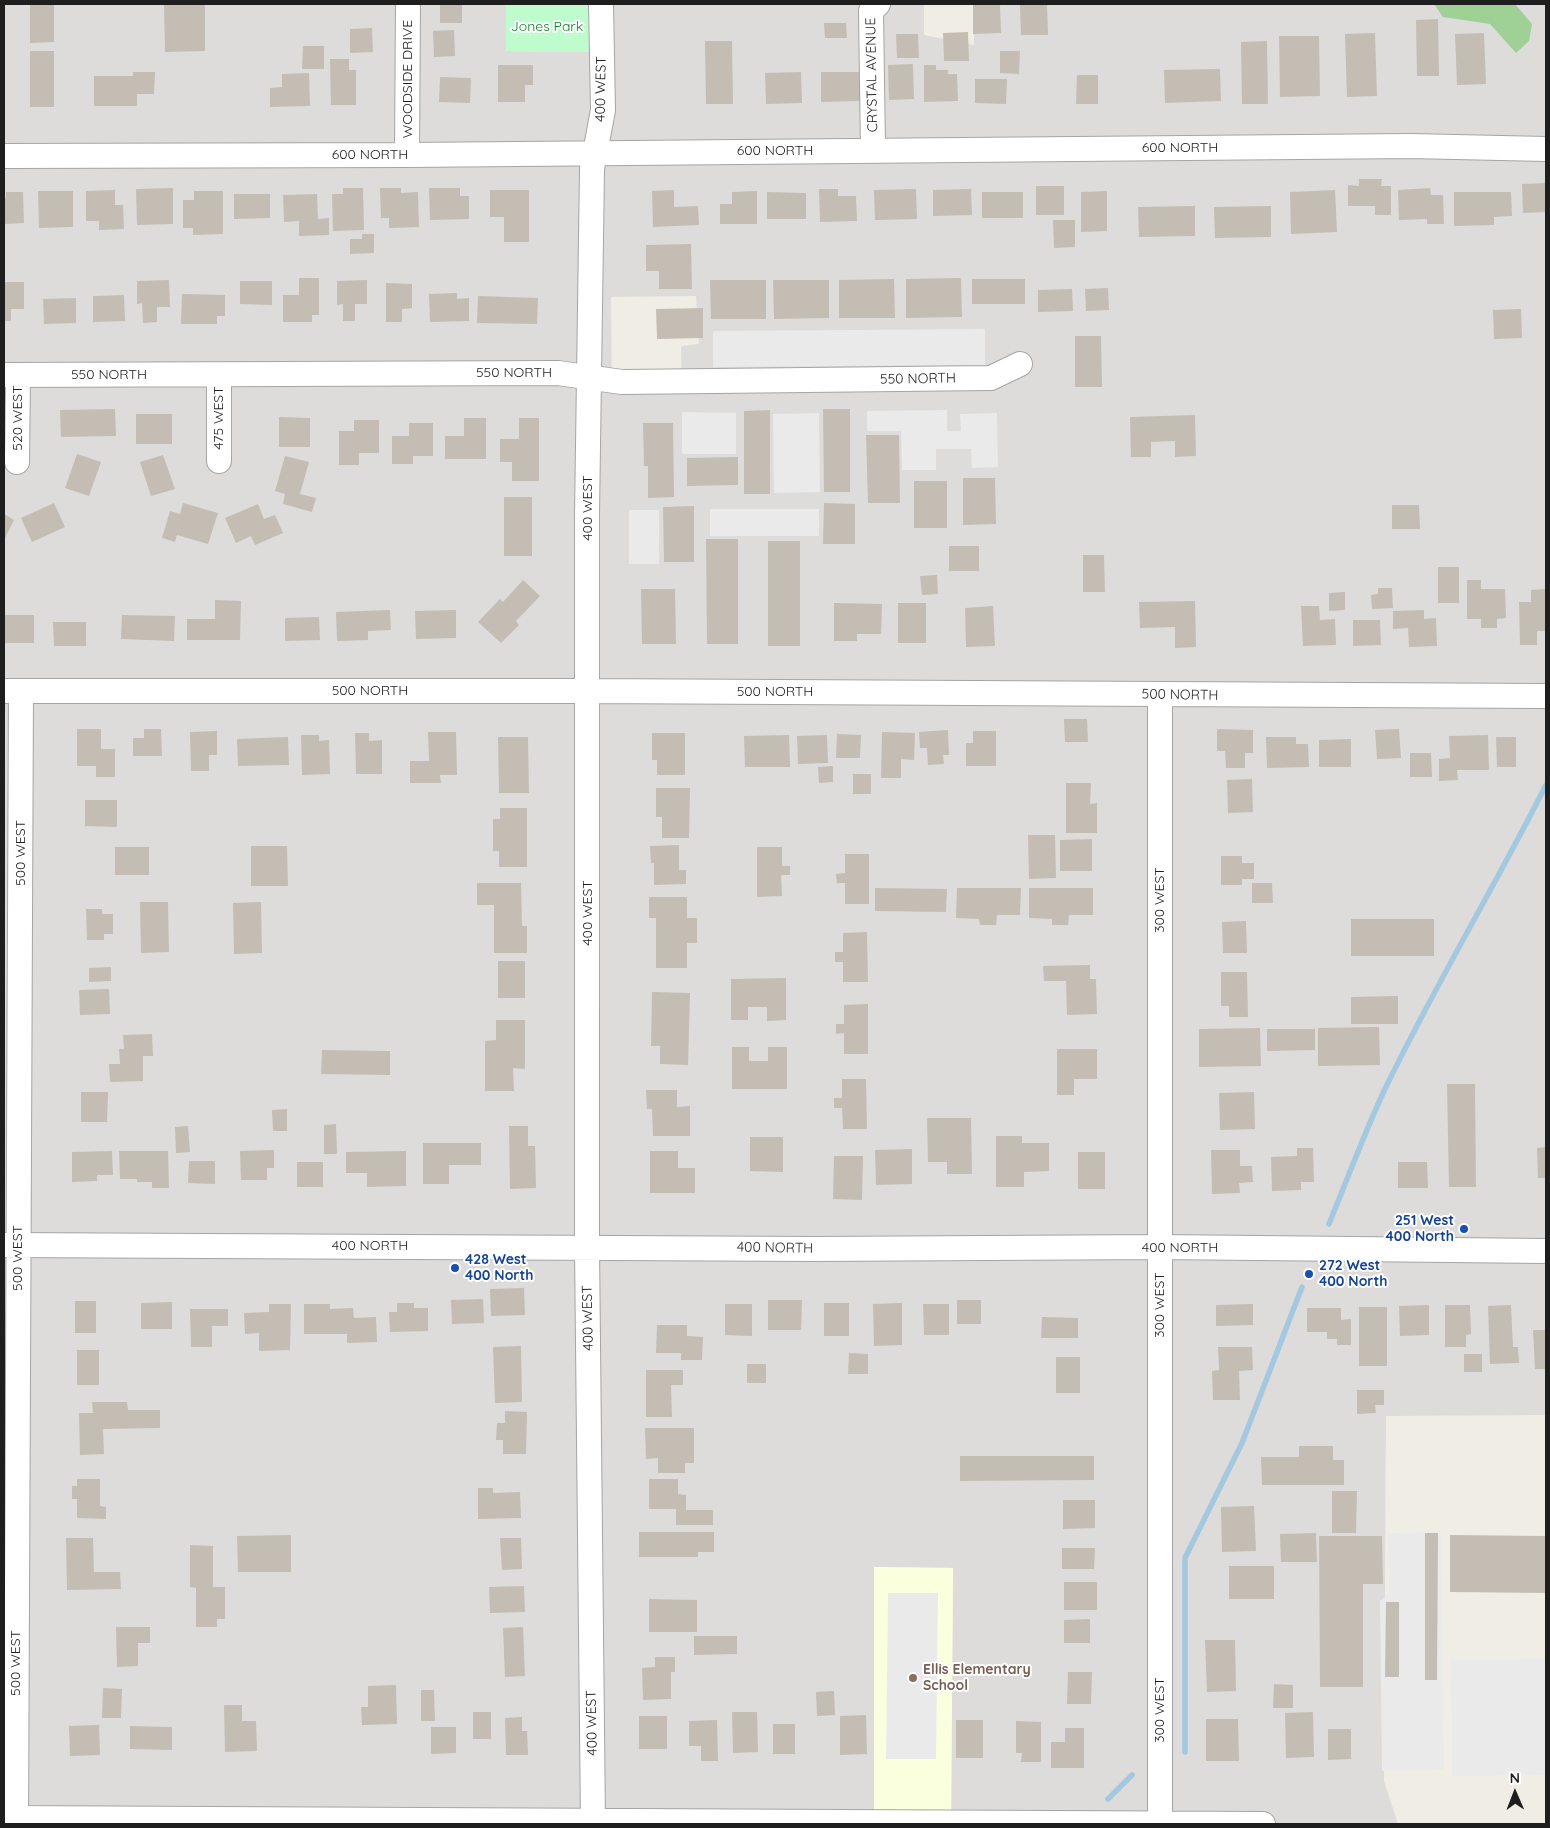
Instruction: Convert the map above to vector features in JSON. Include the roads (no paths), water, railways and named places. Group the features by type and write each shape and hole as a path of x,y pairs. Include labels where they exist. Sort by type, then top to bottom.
{"street":[{"name":"WOODSIDE DRIVE","path":"408,4 408,155"},
{"name":"400 WEST","path":"593,1822 587,1247 589,378 592,169 603,110 601,4"},
{"name":"CRYSTAL AVENUE","path":"873,150 870,10 878,4"},
{"name":"600 NORTH","path":"4,156 408,155 1400,146 1546,149"},
{"name":"550 NORTH","path":"11,375 558,373 622,382 990,378 1020,364"},
{"name":"520 WEST","path":"11,375 17,462"},
{"name":"475 WEST","path":"219,375 219,461"},
{"name":"500 NORTH","path":"12,691 588,691 1160,696 1546,696"},
{"name":"500 WEST","path":"12,691 12,1820"},
{"name":"300 WEST","path":"1160,696 1160,1824"},
{"name":"400 NORTH","path":"11,1245 1160,1247 1546,1251"},
{"path":"12,1820 1263,1824"}],"waterway":[{"path":"1329,1224 1384,1091 1403,1052 1546,785"},
{"path":"1185,1752 1185,1558 1242,1443 1302,1287"},
{"path":"1108,1799 1132,1775"}],"place":[{"name":"251 West 400 North","path":"1464,1229"},
{"name":"428 West 400 North","path":"455,1268"},
{"name":"272 West 400 North","path":"1309,1274"},
{"name":"Ellis Elementary School","path":"913,1678"}],"park label":[{"name":"Jones Park","path":"547,27"}]}
